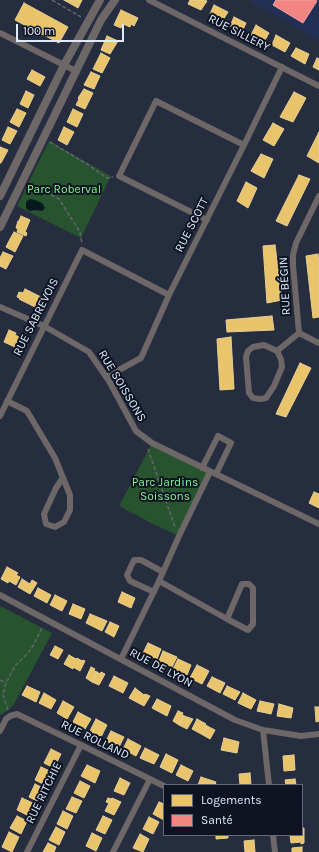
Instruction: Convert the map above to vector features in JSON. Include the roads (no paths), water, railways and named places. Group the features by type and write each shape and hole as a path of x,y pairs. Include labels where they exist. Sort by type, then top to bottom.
{"street":[{"path":"0,196 64,65 100,0"},
{"path":"0,227 101,20 114,0"},
{"name":"RUE SILLERY","path":"149,0 319,86"},
{"path":"0,33 76,71"},
{"name":"RUE SCOTT","path":"106,378 141,358 169,295 282,67"},
{"path":"207,220 119,176 156,101 244,146"},
{"name":"RUE BÉGIN","path":"299,333 293,255 296,243 319,196"},
{"name":"RUE SABREVOIS","path":"0,416 82,250 169,295"},
{"name":"RUE SOISSONS","path":"0,307 44,326 89,352 106,378 136,431 150,442 319,524"},
{"path":"277,351 299,333 319,342"},
{"path":"264,345 277,351 281,359 282,366 274,386 266,398 253,398 249,393 246,357 248,351 253,347 264,345"},
{"path":"7,401 27,411 55,458 62,479 70,495 70,510 64,522 55,527 46,524 44,514 56,488 62,479"},
{"path":"121,659 154,592 179,536 231,443 218,436 202,468"},
{"path":"154,592 130,581 127,575 134,560 140,560 163,572"},
{"path":"159,581 227,619 248,630 253,624 253,588 249,584 242,584 227,619"},
{"name":"RUE DE LYON","path":"0,596 235,720 264,730 301,736 319,734"},
{"name":"RUE ROLLAND","path":"0,731 6,719 17,714 163,786"},
{"path":"264,730 268,784"},
{"name":"RUE RITCHIE","path":"27,852 81,745"},
{"path":"113,852 150,779"},
{"path":"273,836 275,852"}],"park label":[{"name":"Parc Roberval","path":"64,190"},
{"name":"Parc Jardins Soissons","path":"165,490"}]}
